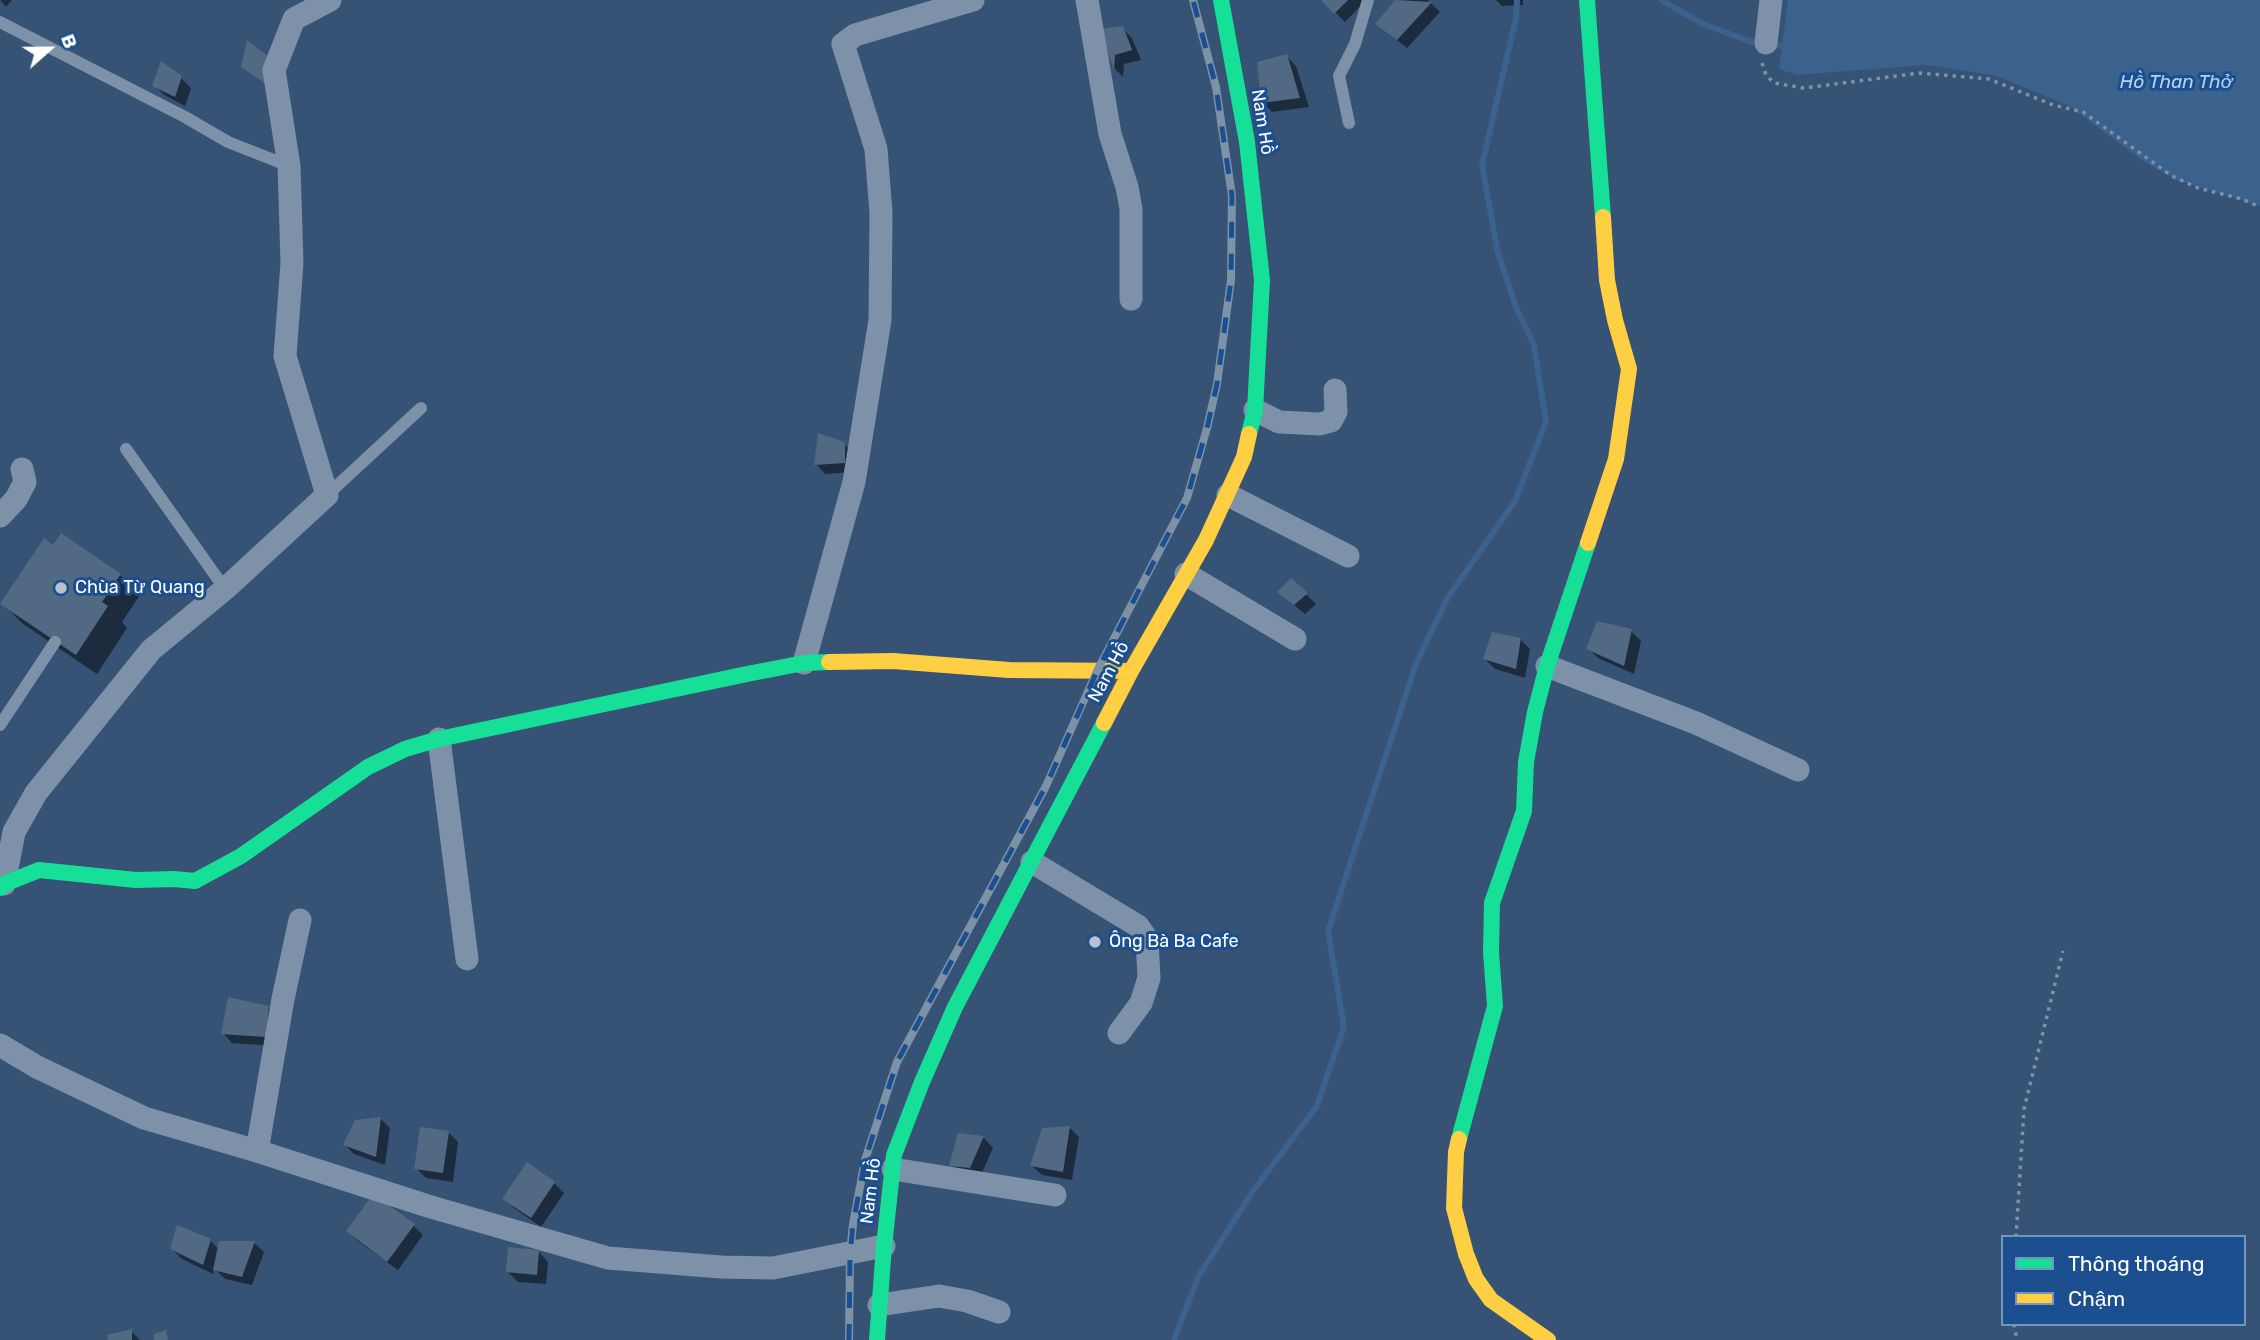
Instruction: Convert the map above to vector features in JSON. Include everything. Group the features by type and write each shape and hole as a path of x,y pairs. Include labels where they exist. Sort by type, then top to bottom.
{"street":[{"path":"2,886 13,832 36,793 150,650 225,589 327,495 285,356 292,263 289,166 274,70 294,19 330,0"},
{"path":"804,663 854,482 880,320 881,213 876,149 843,44 855,35 972,0"},
{"path":"1087,0 1110,134 1131,209 1131,299"},
{"name":"Nam Hồ","path":"877,1340 894,1155 922,1082 955,1007 1131,671 1228,495 1244,457 1255,410 1262,280 1247,142 1221,0"},
{"path":"1548,1340 1491,1300 1476,1279 1465,1254 1454,1208 1456,1152 1495,1006 1491,952 1492,903 1524,811 1526,762 1547,666 1616,459 1629,369 1615,320 1608,280 1587,0"},
{"path":"1766,43 1770,0"},
{"path":"1255,410 1279,422 1320,424 1331,421 1336,412 1335,390"},
{"path":"0,516 16,499 25,482 22,469"},
{"path":"1228,495 1348,556"},
{"path":"1186,574 1294,639"},
{"path":"2,886 38,870 136,880 195,881 241,856 368,767 405,750 439,739 804,663 893,661 1009,670 1131,671"},
{"path":"1547,666 1696,723 1798,771"},
{"path":"439,739 467,959"},
{"path":"1032,862 1138,926 1147,939 1149,978 1140,1003 1119,1033"},
{"path":"257,1151 283,999 300,920"},
{"path":"0,1045 37,1067 144,1118 431,1207 608,1258 721,1267 774,1268 884,1246"},
{"path":"893,1169 1055,1195"},
{"path":"879,1305 939,1296 967,1301 999,1312"}],"lane":[{"path":"1349,123 1339,76 1355,44 1368,0"},
{"path":"0,22 228,142 289,166"},
{"path":"327,495 421,408"},
{"path":"126,449 225,589"},
{"path":"0,724 55,642"}],"path":[{"path":"1766,75 1774,83 1804,88 1920,73 1989,79 2053,105 2083,112 2172,176 2198,188 2242,199 2260,207"},
{"path":"2016,1235 2024,1109 2063,951"}],"water":[{"name":"Hồ Than Thở","path":"1788,0 2260,0 2260,206 2176,180 2143,161 2069,106 1997,76 1926,65 1797,75 1779,69"}],"building":[{"path":"1321,0 1348,0 1334,14"},
{"path":"1395,0 1432,2 1397,40 1375,24"},
{"path":"1123,26 1132,50 1115,55 1114,70 1100,29"},
{"path":"247,40 268,56 270,87 241,67"},
{"path":"1287,54 1300,98 1261,103 1257,62"},
{"path":"161,61 182,76 175,97 152,86"},
{"path":"818,433 845,442 845,463 814,465"},
{"name":"Chùa Từ Quang","path":"61,533 121,574 102,602 108,606 76,655 0,604 44,538 53,545"},
{"path":"1291,578 1308,593 1294,605 1277,592"},
{"path":"1597,621 1632,629 1624,666 1586,649"},
{"path":"1492,632 1521,638 1516,669 1483,659"},
{"path":"228,997 269,1006 266,1037 221,1034"},
{"path":"381,1117 376,1157 343,1145 355,1120"},
{"path":"1070,1126 1063,1172 1030,1166 1042,1128"},
{"path":"420,1127 449,1131 443,1173 414,1169"},
{"path":"958,1133 984,1136 970,1168 949,1166"},
{"path":"527,1162 555,1182 531,1218 502,1199"},
{"path":"373,1194 415,1224 387,1262 346,1231"},
{"path":"177,1225 211,1239 203,1265 170,1249"},
{"path":"219,1241 255,1241 242,1277 213,1270"},
{"path":"508,1247 539,1250 537,1275 506,1272"},
{"path":"132,1329 132,1340 108,1340 107,1335"},
{"path":"166,1330 168,1340 154,1340 154,1334"}],"waterway":[{"path":"1174,1340 1198,1277 1253,1191 1317,1106 1344,1027 1328,931 1416,664 1447,599 1515,501 1546,422 1534,345 1516,307 1497,249 1482,165 1516,18 1517,0"},
{"path":"1661,0 1703,24 1749,41 1787,47"}],"railway":[{"path":"849,1340 853,1224 865,1160 897,1062 1046,786 1097,671 1187,498 1207,428 1217,384 1231,280 1232,196 1216,87 1193,0"}],"traffic: fast":[{"path":"1221,0 1247,142 1262,280 1255,410 1249,434"},
{"path":"1587,0 1603,217"},
{"path":"1459,1139 1495,1006 1491,952 1492,903 1524,811 1526,762 1547,666 1588,543"},
{"path":"0,888 39,870 136,880 195,881 241,856 368,767 405,749 439,739 747,674 804,663 829,662"},
{"path":"877,1340 894,1155 955,1007 1104,723"}],"traffic: slow":[{"path":"1588,543 1616,459 1629,369 1607,280 1603,217"},
{"path":"1104,723 1206,540 1244,457 1249,434"},
{"path":"829,662 893,661 1009,670 1131,671"},
{"path":"1459,1139 1454,1208 1466,1254 1476,1279 1491,1300 1548,1340"}],"place":[{"name":"Chùa Từ Quang","path":"61,588"},
{"name":"Ông Bà Ba Cafe","path":"1095,942"}]}
